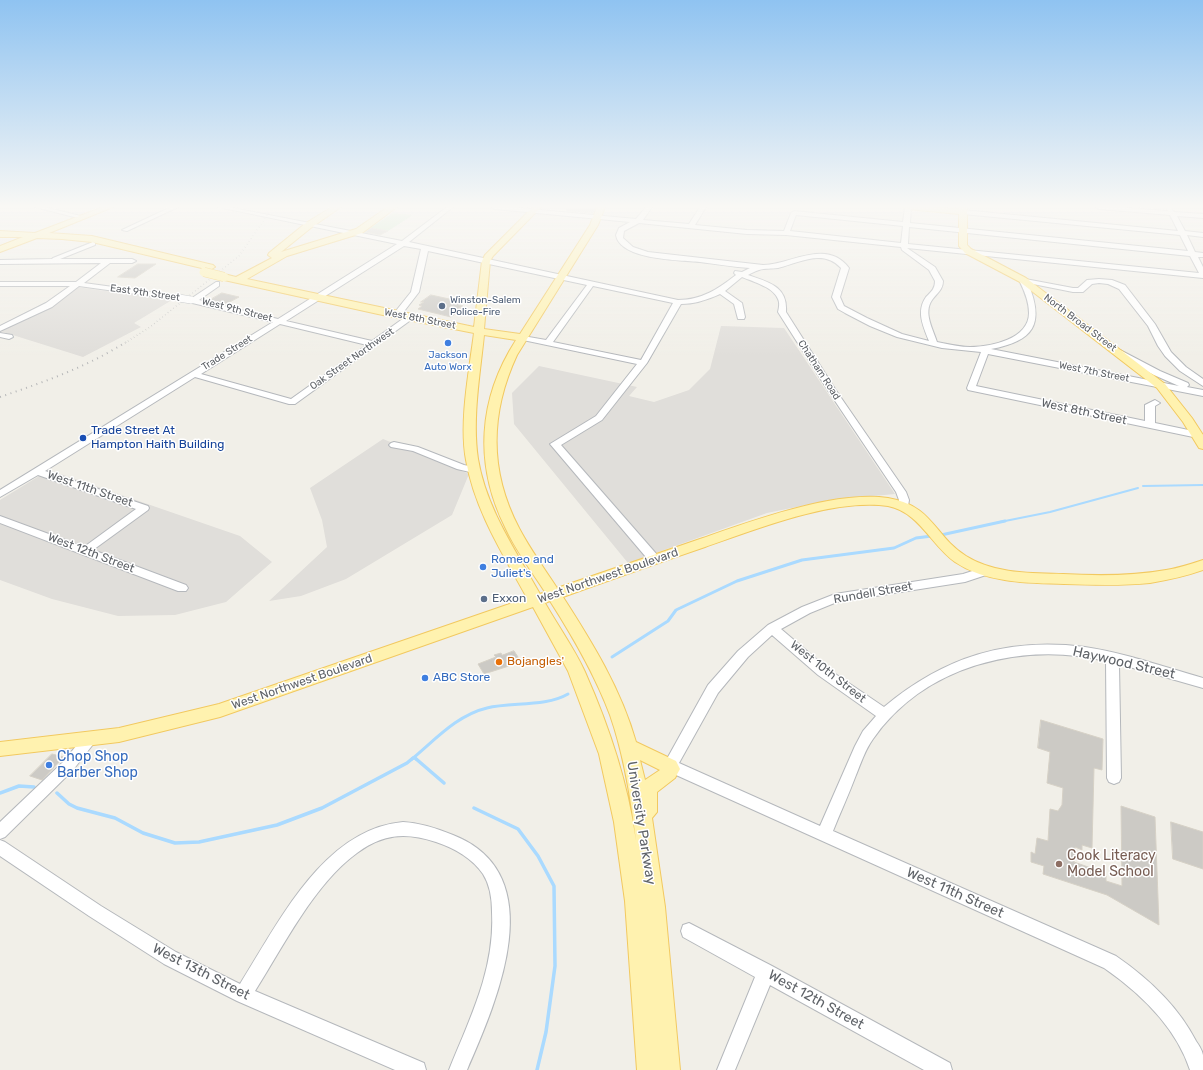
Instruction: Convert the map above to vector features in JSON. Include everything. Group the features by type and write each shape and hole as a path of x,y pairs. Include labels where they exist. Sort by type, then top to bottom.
{"main road":[{"path":"152,257 207,269"},
{"path":"162,257 320,296"},
{"path":"242,277 269,257"},
{"path":"242,277 279,257"},
{"path":"486,261 488,257"},
{"name":"University Parkway","path":"573,257 504,371 494,397 490,426 491,458 498,492 509,522 594,661 615,710 628,746 649,854 668,1070"},
{"name":"North Broad Street","path":"978,257 1023,280 1119,352 1161,386 1188,421 1200,440"},
{"name":"University Parkway","path":"486,261 470,418 468,468 480,490 492,521 576,671 610,762 624,822 635,901 649,1070"},
{"name":"West 8th Street","path":"320,296 461,323 478,330"},
{"name":"West 8th Street","path":"320,296 411,317 523,338"},
{"path":"461,323 473,320 480,316"},
{"name":"West Northwest Boulevard","path":"0,749 119,735 220,710 762,523 816,508 876,501 903,506 916,513 945,548 959,558 1004,576 1109,581 1164,576 1203,564"},
{"path":"628,746 670,766 670,772 653,783 648,792 647,816 644,826"}],"street":[{"path":"52,260 58,257"},
{"name":"Trade Street","path":"0,494 280,321 380,257"},
{"name":"Oak Street Northwest","path":"399,312 415,292 422,257"},
{"path":"467,257 678,302 700,299 720,291 741,275 760,267"},
{"path":"677,257 760,267"},
{"name":"West 7th Street","path":"760,267 771,267 782,261 803,257"},
{"name":"West 7th Street","path":"823,257 838,261 845,268 836,297 841,307 852,314 900,336 934,344 981,350 1161,386 1203,392"},
{"path":"913,257 932,269 939,281 938,288 929,300 925,312 926,324 934,344"},
{"path":"1018,257 1203,275"},
{"path":"1194,257 1203,275"},
{"path":"0,262 52,260 132,261"},
{"path":"0,329 49,305 109,261"},
{"name":"Chatham Road","path":"714,262 769,286 781,296 783,303 782,312 901,492 904,500 903,506"},
{"path":"981,350 1010,341 1022,335 1031,323 1033,313 1023,280 1073,290 1080,290 1088,284 1094,282 1109,282 1121,286 1152,326 1162,346 1168,354 1183,369 1203,383"},
{"path":"548,343 592,283"},
{"name":"East 9th Street","path":"0,284 77,284 193,300"},
{"path":"193,300 216,284"},
{"path":"720,291 738,303 741,316"},
{"name":"West 9th Street","path":"193,300 374,344"},
{"path":"655,560 555,444 599,418 643,363 678,302"},
{"name":"Oak Street Northwest","path":"193,374 292,402 411,317"},
{"path":"0,335 9,337"},
{"name":"West 8th Street","path":"523,338 643,363"},
{"name":"West 8th Street","path":"981,350 971,388 1150,426 1200,440"},
{"path":"1119,352 1167,378 1203,392"},
{"path":"1150,426 1150,405 1155,403"},
{"path":"394,445 415,449 468,468"},
{"name":"West 11th Street","path":"36,471 144,508 85,551"},
{"name":"West 12th Street","path":"0,519 182,588"},
{"name":"Rundell Street","path":"670,766 712,689 743,654 772,628 806,610 835,598 965,578 986,570"},
{"name":"West 10th Street","path":"772,628 823,672 885,715"},
{"name":"Haywood Street","path":"824,834 858,754 868,736 885,715 931,679 960,666 989,657 1022,650 1044,649 1086,652 1203,683"},
{"path":"1112,658 1114,778"},
{"path":"0,832 53,782 91,738"},
{"name":"West 11th Street","path":"670,766 1086,950 1122,970 1149,994 1179,1027 1190,1047 1199,1070"},
{"path":"243,995 306,896 325,871 337,860 364,840 389,829 414,829 434,834 469,850 486,865 493,878 499,897 502,917 502,938 498,966 492,989 458,1070"},
{"name":"West 13th Street","path":"0,847 95,912 170,958 243,995 417,1070"},
{"name":"West 12th Street","path":"689,931 943,1070"},
{"path":"726,1070 766,972"}],"shaded area":[{"path":"76,287 172,300 134,323 141,327 83,357 0,331"},
{"path":"721,326 784,328 895,494 831,500 767,513 628,563 514,424 512,393 539,366 637,387 629,396 654,402 689,390 710,369"},
{"path":"383,439 469,474 452,515 346,579 301,596 269,601 327,547 322,520 310,488"},
{"path":"49,470 240,536 272,562 226,602 175,615 118,616 52,599 0,580 0,500"}],"building":[{"path":"138,264 156,264 135,278 118,277"},
{"path":"222,293 239,297 226,304 210,300"},
{"name":"Winston-Salem Police-Fire","path":"431,295 463,302 459,305 463,306 459,308 462,309 451,317 418,309 422,306 419,305 424,302 421,302"},
{"name":"Bojangles'","path":"514,651 520,660 508,664 509,666 484,674 478,664 496,657 494,655 501,653 502,655"},
{"name":"Cook Literacy Model School","path":"1041,720 1103,739 1102,770 1094,768 1092,848 1082,845 1082,850 1075,847 1074,862 1091,868 1106,876 1106,881 1122,886 1121,806 1155,817 1159,925 1107,895 1043,874 1044,866 1031,862 1031,852 1035,854 1037,838 1048,841 1050,809 1058,811 1062,805 1063,788 1047,783 1050,752 1038,748"},
{"name":"Chop Shop Barber Shop","path":"52,754 64,757 42,780 30,776"},
{"name":"Cook Literacy Model School","path":"1171,822 1203,832 1203,869 1173,859"}],"waterway":[{"path":"1143,486 1203,485"},
{"path":"1005,521 1050,512 1138,488"},
{"path":"941,535 1005,521"},
{"path":"1000,522 1005,521"},
{"path":"612,657 668,621 676,610 737,581 802,560 894,548 916,538 932,536"},
{"path":"414,757 456,722 476,711 496,706 539,703 568,694"},
{"path":"57,793 69,804 77,808 115,818 143,833 175,843 199,842 277,825 322,808 407,763 413,758"},
{"path":"415,758 444,783"},
{"path":"0,793 19,786 34,787"},
{"path":"474,808 518,829 538,856 554,886 555,966 546,1032 537,1070"}],"railway":[{"path":"125,343 150,327 238,257"},
{"path":"0,397 49,380 96,359 126,342"}],"place":[{"name":"Winston-Salem Police-Fire","path":"442,306"},
{"name":"Jackson Auto Worx","path":"448,343"},
{"name":"Trade Street At Hampton Haith Building","path":"83,438"},
{"name":"Romeo and Juliet's","path":"483,567"},
{"name":"Exxon","path":"484,599"},
{"name":"Bojangles'","path":"499,662"},
{"name":"ABC Store","path":"425,678"},
{"name":"Chop Shop Barber Shop","path":"49,765"},
{"name":"Cook Literacy Model School","path":"1059,864"}]}
